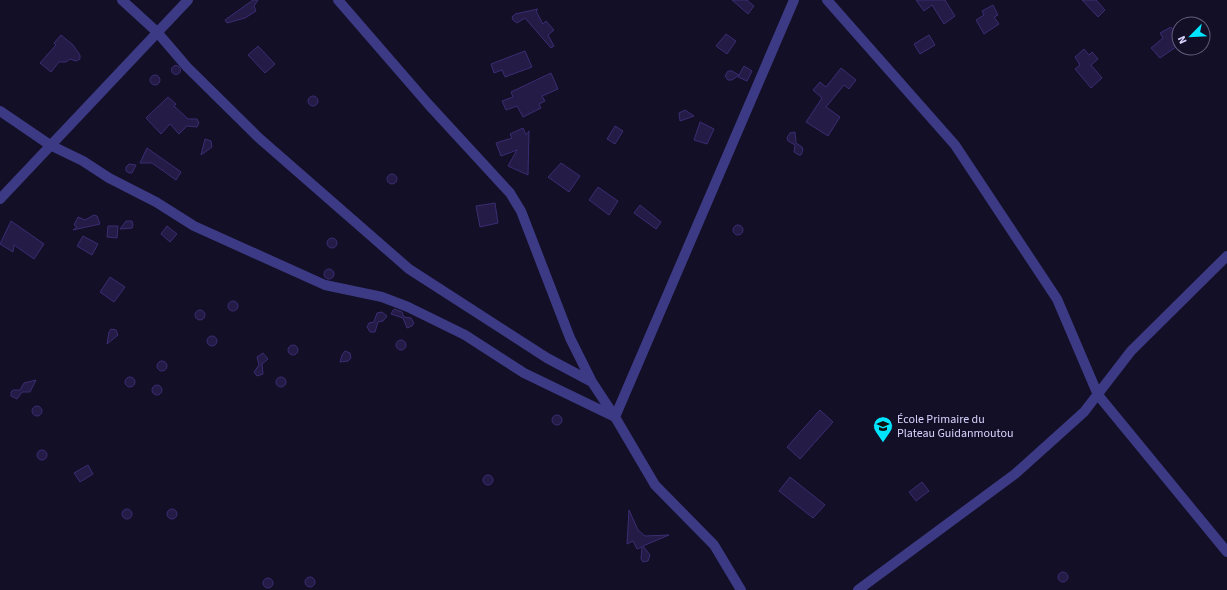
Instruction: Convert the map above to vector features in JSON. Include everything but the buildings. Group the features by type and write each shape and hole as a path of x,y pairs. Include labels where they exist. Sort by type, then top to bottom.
{"street":[{"path":"122,0 157,32 187,67 259,138 409,269 547,358 592,382"},
{"path":"0,199 188,0"},
{"path":"338,0 429,105 510,193 521,211 570,338 592,382 615,417 655,485 714,544 741,590"},
{"path":"615,417 794,0"},
{"path":"827,0 955,145 1057,299 1098,395 1227,552"},
{"path":"0,111 50,145 83,161 109,178 156,202 194,226 325,285 382,297 408,307 464,335 524,373 615,417"},
{"path":"858,590 1015,474 1084,412 1131,351 1227,256"}],"place":[{"name":"École Primaire du Plateau Guidanmoutou","path":"883,443"}]}
